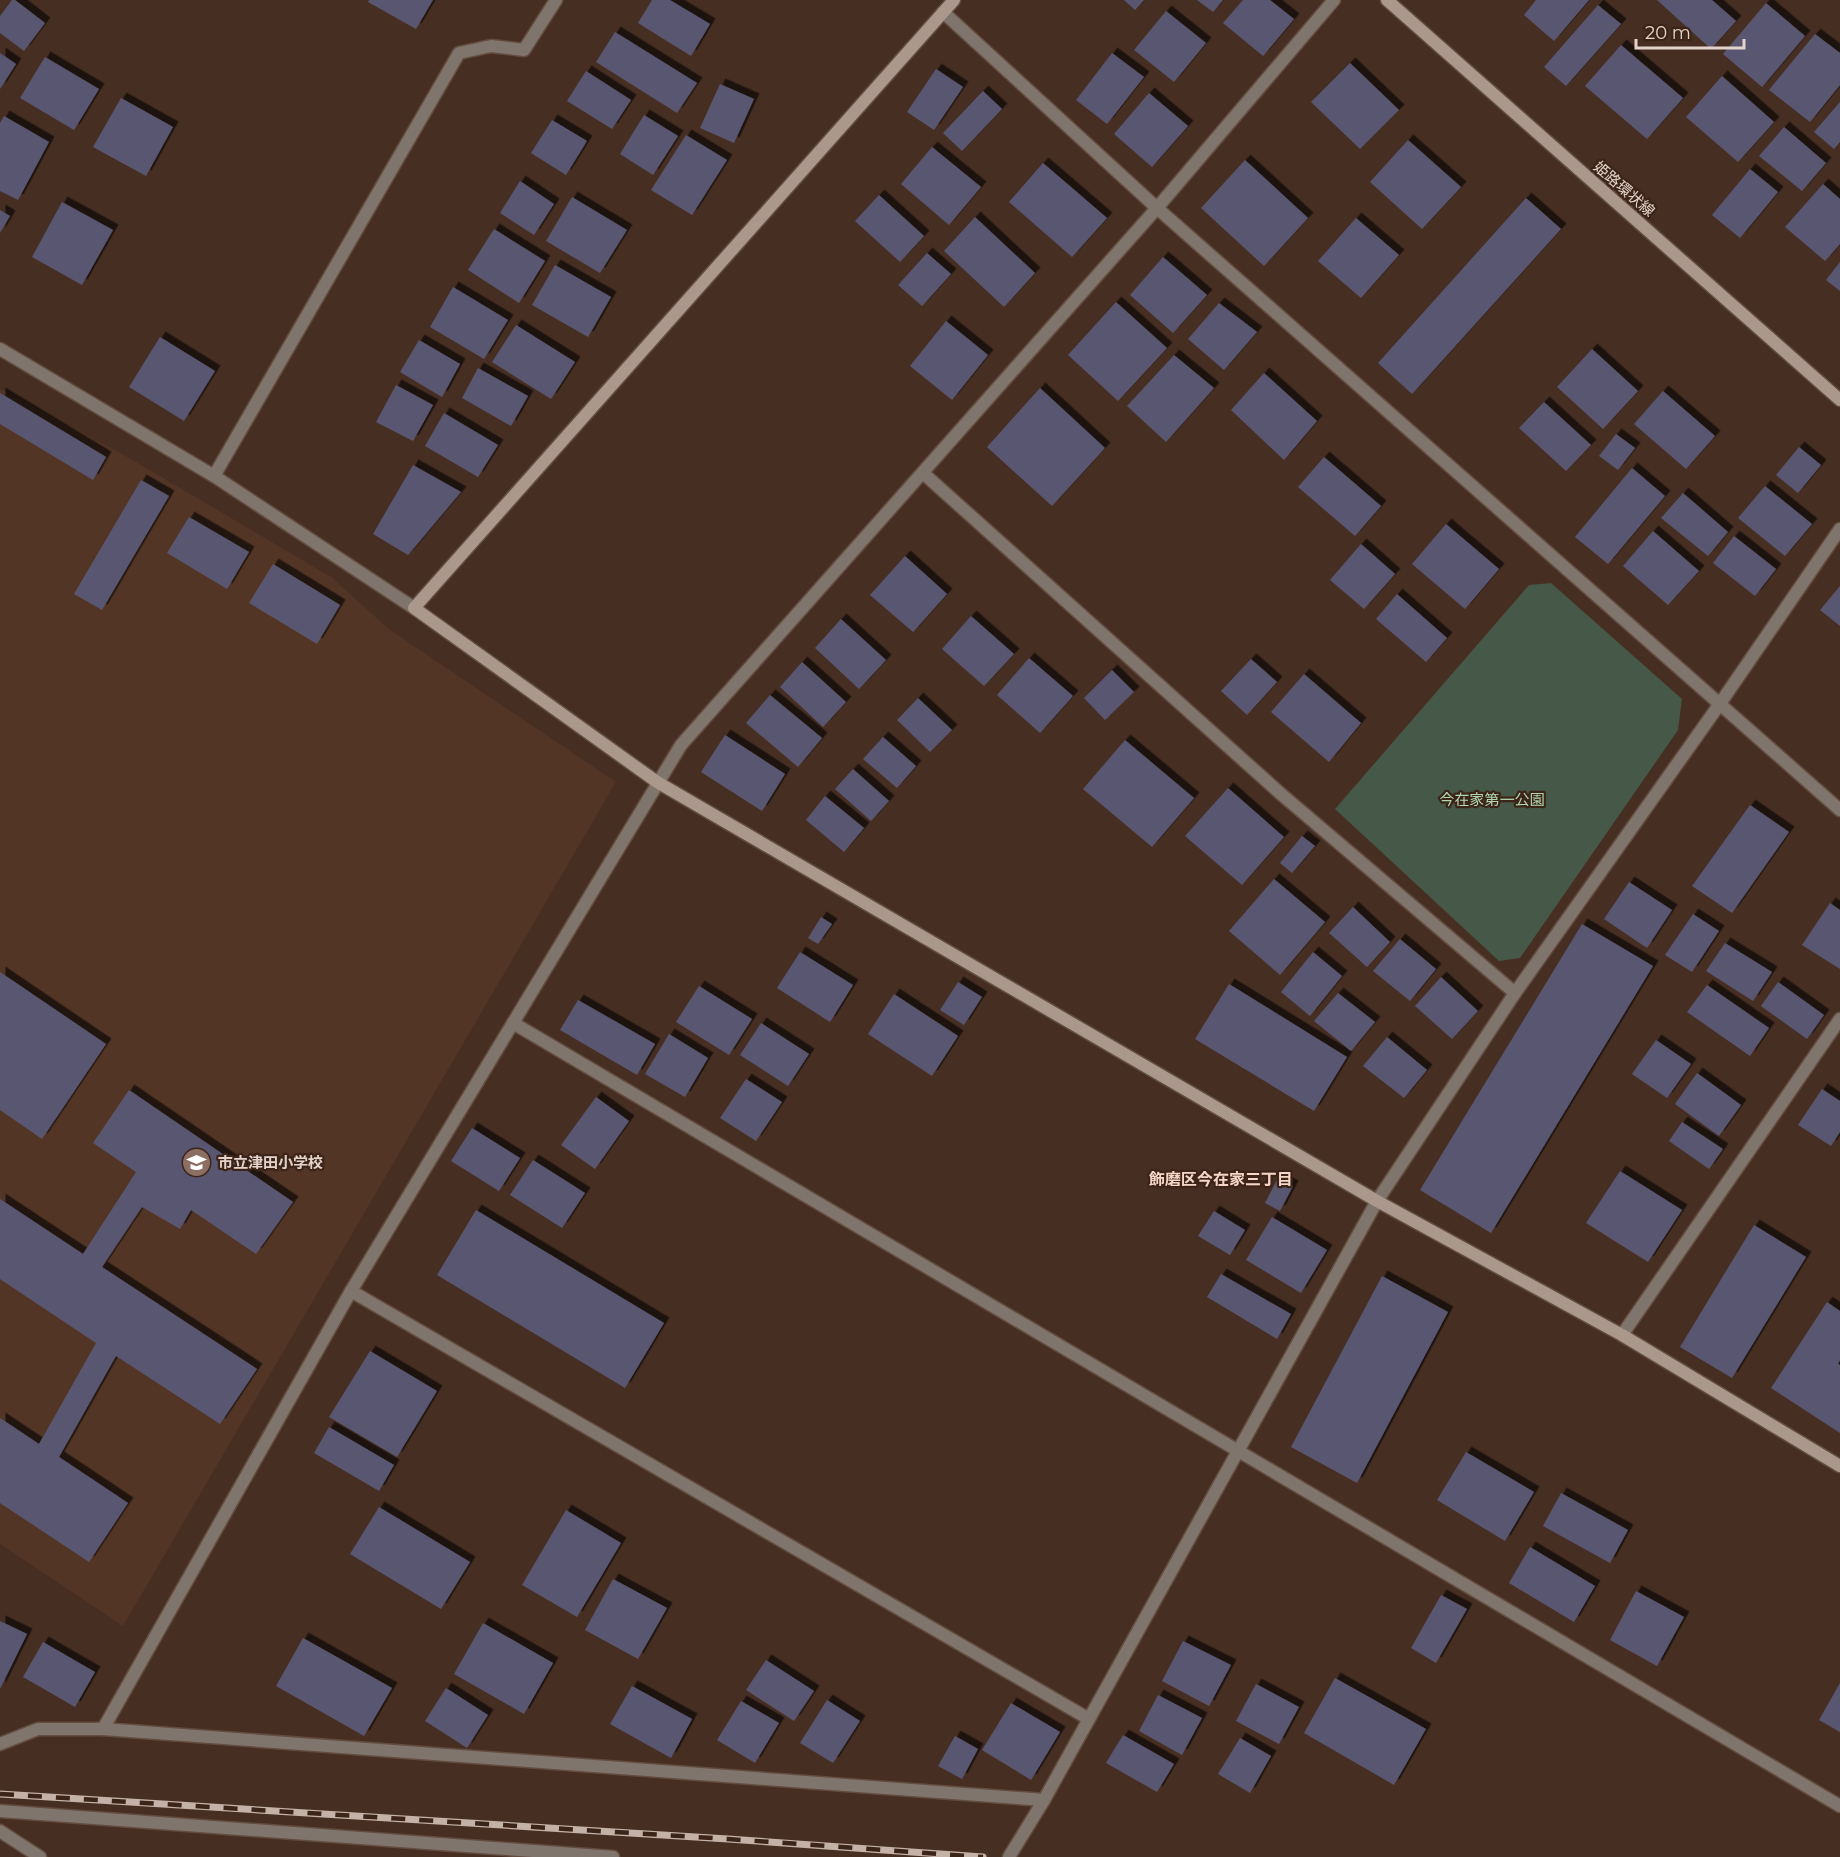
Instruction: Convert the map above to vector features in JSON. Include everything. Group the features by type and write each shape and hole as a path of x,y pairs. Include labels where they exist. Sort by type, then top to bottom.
{"street":[{"path":"214,476 459,53 491,46 524,50 556,0"},
{"path":"414,608 954,0"},
{"path":"103,1729 351,1291 681,745 1157,208 1334,0"},
{"name":"姫路環状線","path":"1387,0 1840,400"},
{"path":"943,12 1157,208 1840,810"},
{"path":"0,349 214,476 414,608 657,782 1377,1201 1622,1335 1840,1466"},
{"path":"923,473 1281,794 1515,993"},
{"path":"1009,1857 1044,1800 1377,1201 1515,993 1719,705 1840,529"},
{"path":"1622,1335 1840,1019"},
{"path":"513,1023 1840,1806"},
{"path":"351,1291 1089,1719"},
{"path":"0,1744 38,1729 103,1729 1044,1800"},
{"path":"0,1811 613,1857"},
{"path":"0,1831 40,1857"}],"shaded area":[{"name":"市立津田小学校","path":"0,389 131,459 331,577 390,630 616,782 123,1626 0,1544"}],"green space":[{"name":"今在家第一公園","path":"1551,583 1682,699 1678,730 1520,958 1499,961 1335,809 1529,585"}],"building":[{"path":"12,0 45,23 24,51 0,33 0,16"},
{"path":"369,0 433,0 416,29 368,2"},
{"path":"652,0 670,0 710,24 691,56 638,23"},
{"path":"1124,0 1144,0 1135,10"},
{"path":"1197,0 1223,0 1213,12"},
{"path":"1243,0 1270,0 1294,19 1263,56 1223,23"},
{"path":"1536,0 1589,0 1554,41 1524,15"},
{"path":"1657,0 1712,0 1736,21 1711,49"},
{"path":"1766,3 1805,36 1762,87 1723,54"},
{"path":"1598,5 1621,24 1566,86 1544,67"},
{"path":"1166,11 1206,43 1174,82 1134,50"},
{"path":"615,32 697,83 677,113 596,62"},
{"path":"1815,34 1840,53 1840,85 1810,122 1769,90"},
{"path":"1621,45 1683,98 1647,139 1585,86"},
{"path":"0,53 16,64 0,89"},
{"path":"1112,53 1144,77 1107,124 1076,100"},
{"path":"45,57 99,89 74,130 20,98"},
{"path":"1350,63 1399,110 1360,149 1311,102"},
{"path":"936,69 963,87 934,130 907,112"},
{"path":"586,71 631,100 612,129 567,101"},
{"path":"1722,76 1774,122 1738,162 1686,117"},
{"path":"720,84 754,99 734,143 700,128"},
{"path":"983,91 1002,109 962,151 943,133"},
{"path":"1149,93 1188,126 1152,167 1114,134"},
{"path":"121,98 173,127 146,176 93,147"},
{"path":"1840,102 1840,142 1834,149 1814,132"},
{"path":"644,115 678,136 653,175 620,154"},
{"path":"4,116 49,142 18,200 0,191 0,123"},
{"path":"552,120 587,141 566,175 531,153"},
{"path":"1784,127 1826,163 1802,191 1759,156"},
{"path":"686,135 727,160 692,215 651,190"},
{"path":"1408,140 1461,187 1422,229 1370,182"},
{"path":"932,147 981,187 949,225 901,184"},
{"path":"1245,160 1308,218 1264,266 1201,208"},
{"path":"1043,163 1107,218 1072,257 1009,202"},
{"path":"1750,169 1778,192 1740,238 1712,215"},
{"path":"520,181 554,204 534,235 500,213"},
{"path":"1823,184 1840,199 1840,244 1825,261 1785,227"},
{"path":"879,195 924,236 900,262 855,221"},
{"path":"572,197 627,230 600,273 546,241"},
{"path":"1526,198 1561,229 1412,394 1378,363"},
{"path":"62,202 113,230 82,285 32,257"},
{"path":"0,210 10,216 0,233"},
{"path":"975,217 1035,273 1004,307 944,251"},
{"path":"1356,218 1399,255 1361,298 1318,261"},
{"path":"494,229 545,261 519,303 468,270"},
{"path":"927,253 951,274 922,306 898,285"},
{"path":"1163,257 1207,295 1173,333 1130,295"},
{"path":"1840,262 1840,291 1826,280"},
{"path":"555,265 611,297 588,337 532,305"},
{"path":"453,287 508,320 484,359 430,327"},
{"path":"1116,302 1167,348 1118,401 1068,355"},
{"path":"1219,303 1257,332 1224,370 1188,339"},
{"path":"946,321 988,355 952,400 910,366"},
{"path":"516,325 575,362 551,399 492,362"},
{"path":"160,337 215,371 184,421 129,387"},
{"path":"419,340 460,364 442,397 400,372"},
{"path":"1592,349 1638,391 1603,429 1557,387"},
{"path":"1174,355 1214,388 1166,442 1127,406"},
{"path":"478,368 528,396 511,426 462,398"},
{"path":"1264,373 1317,421 1284,460 1231,410"},
{"path":"396,385 433,405 413,441 376,422"},
{"path":"1040,388 1105,448 1052,506 987,447"},
{"path":"1663,391 1715,436 1686,469 1634,424"},
{"path":"0,393 106,457 93,480 0,424"},
{"path":"1544,402 1591,445 1566,471 1519,428"},
{"path":"444,413 498,445 478,477 425,446"},
{"path":"1616,434 1635,448 1618,470 1599,456"},
{"path":"1799,447 1821,465 1798,493 1776,475"},
{"path":"1324,457 1381,506 1355,536 1298,487"},
{"path":"413,465 461,492 408,555 373,534"},
{"path":"1632,468 1665,496 1608,564 1575,537"},
{"path":"141,480 169,496 102,610 74,594"},
{"path":"1765,486 1812,524 1785,556 1738,518"},
{"path":"1683,493 1728,532 1708,556 1661,518"},
{"path":"189,517 249,552 227,589 167,553"},
{"path":"1446,524 1499,569 1465,609 1412,564"},
{"path":"1653,531 1699,571 1668,605 1623,566"},
{"path":"1734,536 1776,569 1755,596 1713,563"},
{"path":"1361,544 1395,574 1364,609 1330,580"},
{"path":"905,556 947,594 913,632 870,595"},
{"path":"273,564 340,605 317,644 249,603"},
{"path":"1840,586 1840,626 1820,610"},
{"path":"1397,594 1447,638 1426,662 1376,619"},
{"path":"971,616 1014,654 984,686 942,649"},
{"path":"841,619 886,660 859,689 815,648"},
{"path":"1029,658 1073,696 1040,733 997,695"},
{"path":"1251,659 1277,682 1247,715 1221,691"},
{"path":"802,662 846,702 823,727 780,687"},
{"path":"1112,670 1134,692 1105,720 1084,698"},
{"path":"1304,674 1361,723 1329,762 1271,712"},
{"path":"770,695 822,738 798,767 746,723"},
{"path":"918,698 952,730 930,752 897,720"},
{"path":"725,735 785,774 762,811 701,772"},
{"path":"883,737 916,766 897,788 863,759"},
{"path":"1125,740 1194,798 1152,847 1083,789"},
{"path":"853,769 889,801 871,821 835,789"},
{"path":"1228,788 1284,837 1242,885 1185,836"},
{"path":"825,796 864,828 844,852 806,820"},
{"path":"1750,805 1789,832 1732,913 1692,886"},
{"path":"1302,836 1315,846 1292,873 1280,863"},
{"path":"1274,879 1325,922 1280,975 1229,931"},
{"path":"1629,882 1672,910 1647,948 1604,919"},
{"path":"1830,903 1840,910 1840,969 1802,945"},
{"path":"1353,907 1390,942 1367,967 1329,933"},
{"path":"1693,914 1719,931 1692,972 1665,955"},
{"path":"821,917 832,924 818,944 808,938"},
{"path":"1582,924 1653,966 1491,1233 1420,1190"},
{"path":"1400,939 1436,969 1410,1001 1373,971"},
{"path":"1725,943 1772,972 1753,1001 1706,971"},
{"path":"800,952 853,985 830,1022 777,988"},
{"path":"1313,952 1342,976 1310,1016 1281,992"},
{"path":"0,972 106,1044 42,1139 0,1110"},
{"path":"1441,977 1478,1011 1452,1039 1415,1006"},
{"path":"958,982 982,997 964,1025 940,1010"},
{"path":"1778,982 1824,1015 1807,1039 1761,1006"},
{"path":"1229,984 1347,1057 1314,1111 1195,1039"},
{"path":"1707,985 1769,1028 1750,1056 1687,1012"},
{"path":"699,986 752,1019 729,1055 676,1022"},
{"path":"1338,993 1375,1022 1351,1051 1314,1021"},
{"path":"894,994 958,1036 932,1076 868,1034"},
{"path":"578,1000 655,1044 637,1075 560,1030"},
{"path":"761,1023 809,1054 788,1086 740,1055"},
{"path":"669,1034 708,1058 685,1097 645,1074"},
{"path":"1387,1037 1427,1070 1404,1098 1363,1066"},
{"path":"1656,1040 1691,1064 1667,1098 1632,1074"},
{"path":"1697,1073 1741,1105 1719,1136 1675,1104"},
{"path":"746,1079 782,1102 756,1141 720,1118"},
{"path":"1822,1089 1840,1101 1840,1132 1831,1146 1798,1125"},
{"path":"129,1090 293,1202 256,1254 191,1210 180,1229 142,1207 102,1267 257,1369 220,1424 116,1356 59,1457 128,1503 89,1562 0,1503 0,1418 39,1444 96,1343 0,1279 0,1199 83,1254 136,1172 93,1143"},
{"path":"596,1097 629,1121 595,1169 561,1145"},
{"path":"1682,1122 1723,1149 1709,1169 1669,1141"},
{"path":"472,1128 520,1158 499,1191 451,1161"},
{"path":"533,1160 585,1193 562,1228 510,1195"},
{"path":"1620,1171 1682,1210 1648,1262 1586,1223"},
{"path":"1278,1178 1293,1186 1280,1211 1265,1203"},
{"path":"476,1210 664,1323 625,1388 437,1275"},
{"path":"1214,1211 1245,1230 1230,1255 1198,1236"},
{"path":"1272,1217 1327,1250 1301,1293 1246,1260"},
{"path":"1754,1225 1806,1257 1732,1378 1680,1347"},
{"path":"1221,1274 1291,1314 1277,1339 1207,1297"},
{"path":"1382,1276 1448,1312 1357,1483 1291,1447"},
{"path":"1827,1302 1840,1311 1840,1360 1838,1364 1840,1365 1840,1433 1771,1388"},
{"path":"370,1351 437,1391 397,1457 329,1417"},
{"path":"329,1427 394,1465 379,1491 314,1453"},
{"path":"1466,1452 1534,1492 1505,1541 1437,1500"},
{"path":"1561,1493 1628,1530 1610,1563 1543,1526"},
{"path":"379,1507 470,1562 441,1609 350,1554"},
{"path":"566,1510 621,1543 577,1617 522,1585"},
{"path":"1530,1547 1595,1586 1574,1622 1509,1583"},
{"path":"613,1579 667,1608 638,1659 585,1630"},
{"path":"1636,1591 1684,1617 1657,1666 1610,1640"},
{"path":"1441,1595 1467,1609 1436,1663 1411,1648"},
{"path":"0,1621 27,1634 0,1689"},
{"path":"483,1623 553,1663 524,1714 454,1674"},
{"path":"303,1638 392,1688 364,1736 276,1686"},
{"path":"1183,1641 1231,1665 1209,1706 1162,1681"},
{"path":"43,1642 95,1672 75,1707 23,1677"},
{"path":"766,1660 814,1691 794,1721 746,1690"},
{"path":"1335,1678 1426,1729 1394,1785 1304,1733"},
{"path":"1840,1683 1840,1732 1819,1720"},
{"path":"1256,1684 1299,1707 1279,1744 1236,1721"},
{"path":"632,1686 692,1719 671,1758 610,1724"},
{"path":"446,1688 488,1715 467,1748 425,1721"},
{"path":"1158,1695 1202,1718 1182,1755 1139,1731"},
{"path":"827,1700 860,1721 833,1763 800,1743"},
{"path":"741,1701 779,1723 755,1763 717,1740"},
{"path":"1011,1703 1060,1732 1031,1780 982,1750"},
{"path":"1123,1735 1174,1764 1157,1792 1106,1763"},
{"path":"955,1736 978,1749 962,1779 938,1766"},
{"path":"1240,1738 1271,1756 1250,1793 1218,1774"}],"railway":[{"path":"0,1794 983,1857"}],"place":[{"name":"市立津田小学校","path":"197,1163"}],"district":[{"name":"飾磨区今在家三丁目","path":"1221,1179"}]}
